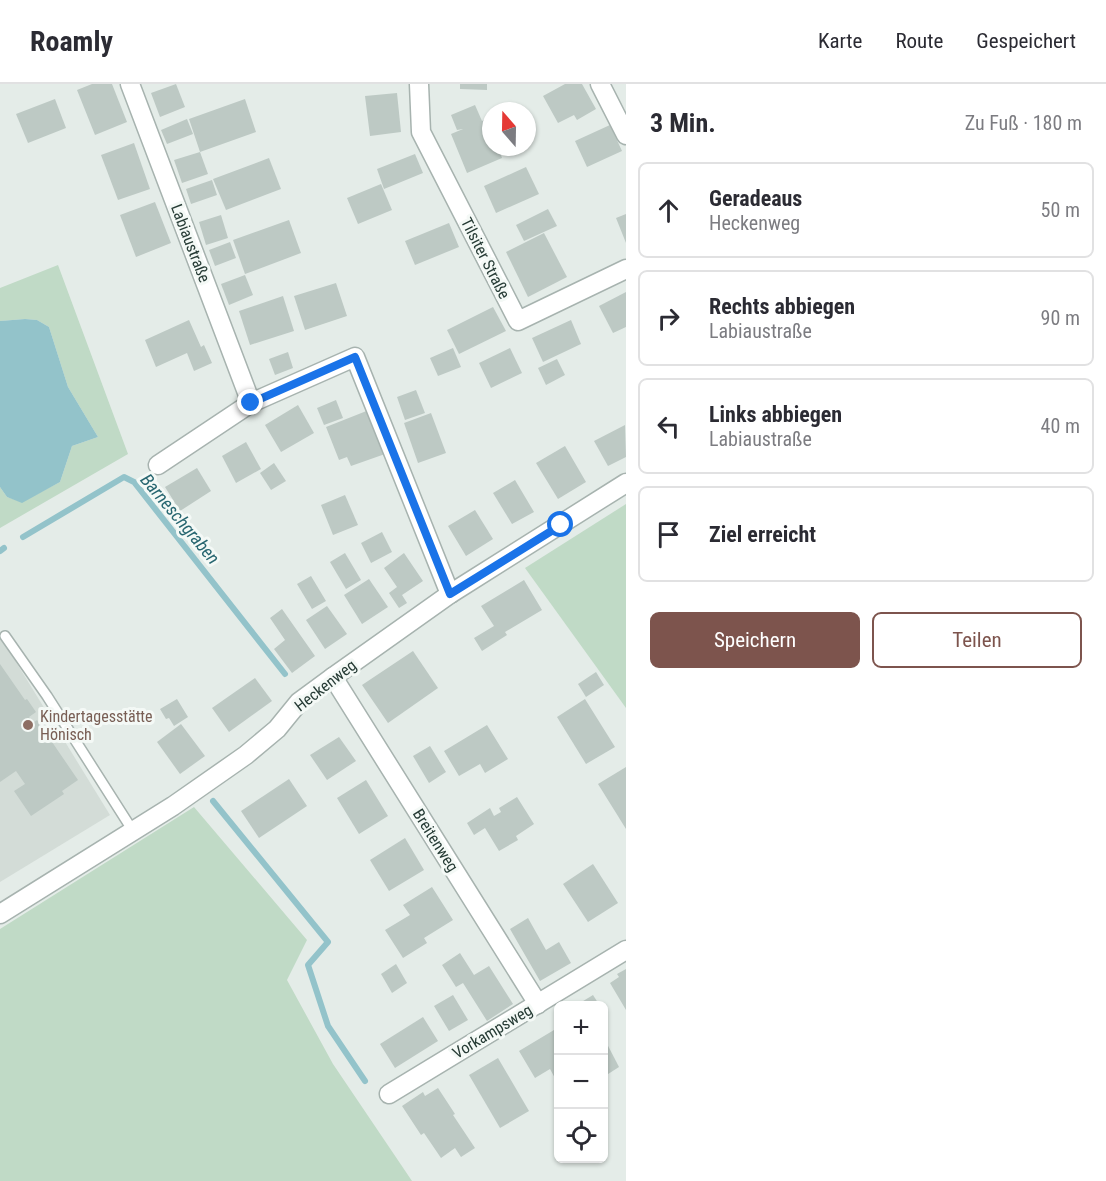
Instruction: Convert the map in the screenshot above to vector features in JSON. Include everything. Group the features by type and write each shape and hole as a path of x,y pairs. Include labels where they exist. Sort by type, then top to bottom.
{"street":[{"name":"Labiaustraße","path":"130,84 251,403"},
{"name":"Tilsiter Straße","path":"419,84 421,132 518,321 626,269"},
{"path":"600,84 626,135"},
{"path":"158,465 251,403 355,357 450,594"},
{"name":"Heckenweg","path":"0,914 173,806 246,755 277,729 299,702 333,677 450,594 626,483"},
{"name":"Breitenweg","path":"333,677 538,1004"},
{"name":"Vorkampsweg","path":"388,1094 626,950"}],"lane":[{"path":"5,636 47,696 133,831"}],"shaded area":[{"name":"Kindertagesstätte Hönisch","path":"0,636 110,815 0,882"}],"green space":[{"path":"58,265 128,454 0,528 0,487 7,497 22,502 60,482 72,446 98,437 68,387 49,327 37,320 0,321 0,288"},
{"path":"626,504 626,708 525,568"},
{"path":"194,807 307,940 287,980 333,1064 412,1181 0,1181 0,929"}],"water":[{"path":"37,320 49,327 68,387 98,437 72,446 60,482 22,503 7,497 0,487 0,321"}],"building":[{"path":"92,84 112,84 127,122 95,135 77,90"},
{"path":"176,84 185,107 160,117 151,93"},
{"path":"460,84 487,84 487,90 460,89"},
{"path":"565,84 582,84 596,109 577,120 574,115 558,123 543,96"},
{"path":"397,93 401,132 370,136 365,96"},
{"path":"55,99 66,128 28,143 16,114"},
{"path":"245,99 256,132 200,152 189,119"},
{"path":"475,105 482,121 482,156 501,156 502,158 467,173 451,134 463,129 457,130 451,115"},
{"path":"187,119 193,134 167,144 161,130"},
{"path":"610,125 622,151 587,167 575,141"},
{"path":"134,143 150,189 118,200 101,155"},
{"path":"200,152 208,174 182,183 174,160"},
{"path":"415,154 423,173 384,189 377,169"},
{"path":"269,158 281,189 226,210 213,179"},
{"path":"526,167 539,194 496,213 484,186"},
{"path":"212,180 217,195 191,204 186,189"},
{"path":"381,184 392,210 358,224 347,198"},
{"path":"155,202 171,243 136,257 120,215"},
{"path":"548,209 557,226 524,241 516,225"},
{"path":"626,214 626,243 616,218"},
{"path":"221,215 228,238 206,245 199,222"},
{"path":"289,220 301,253 245,274 233,240"},
{"path":"449,223 459,247 415,265 405,241"},
{"path":"544,233 567,277 528,297 506,252"},
{"path":"230,242 236,258 215,266 209,250"},
{"path":"245,275 253,295 229,305 221,284"},
{"path":"336,283 347,316 305,330 294,296"},
{"path":"626,292 626,327 613,333 599,306"},
{"path":"283,296 294,331 250,345 239,311"},
{"path":"493,307 506,331 459,354 447,330"},
{"path":"189,320 201,347 204,345 212,363 194,371 187,353 156,367 145,340"},
{"path":"571,320 581,344 543,362 532,338"},
{"path":"453,348 461,367 438,376 430,358"},
{"path":"510,348 522,373 491,388 479,363"},
{"path":"288,352 293,368 275,375 269,359"},
{"path":"557,359 565,375 546,385 538,368"},
{"path":"416,390 425,413 405,420 397,397"},
{"path":"336,400 343,418 324,425 317,408"},
{"path":"298,405 314,433 281,452 265,425"},
{"path":"369,410 385,454 351,466 347,457 339,460 326,427"},
{"path":"431,413 446,453 418,463 404,423"},
{"path":"625,425 626,457 608,466 594,441"},
{"path":"246,442 261,469 236,483 222,456"},
{"path":"565,446 586,482 558,499 536,463"},
{"path":"274,463 286,481 271,490 260,473"},
{"path":"197,468 211,491 180,511 165,487"},
{"path":"515,480 534,512 512,524 493,493"},
{"path":"345,495 358,525 333,535 321,505"},
{"path":"475,510 493,539 466,556 448,526"},
{"path":"382,532 392,552 371,563 361,543"},
{"path":"345,553 361,580 346,589 330,562"},
{"path":"404,553 423,581 402,595 407,603 399,608 389,593 397,587 384,568"},
{"path":"311,576 326,601 312,609 297,584"},
{"path":"369,579 388,607 362,624 344,595"},
{"path":"524,580 542,610 505,632 507,635 482,651 474,638 494,626 481,606"},
{"path":"327,606 347,634 325,649 306,620"},
{"path":"282,609 315,656 292,673 274,649 285,640 270,618"},
{"path":"413,651 438,688 388,723 362,685"},
{"path":"0,664 36,712 29,717 33,723 37,720 78,780 62,791 64,794 31,816 14,791 25,784 16,771 0,782"},
{"path":"596,672 604,685 586,697 578,684"},
{"path":"255,678 272,701 229,732 212,708"},
{"path":"177,699 188,717 174,726 160,709"},
{"path":"585,699 615,747 586,764 557,717"},
{"path":"181,724 205,756 180,774 157,742"},
{"path":"487,725 508,759 485,773 480,764 459,776 444,751"},
{"path":"339,737 356,761 327,780 310,755"},
{"path":"430,746 446,772 429,783 413,756"},
{"path":"626,767 626,829 598,784"},
{"path":"289,779 307,806 259,838 241,811"},
{"path":"366,780 388,816 359,834 337,798"},
{"path":"517,797 534,824 516,836 518,840 499,851 485,828 474,835 467,823 490,808 494,816 501,812 499,808"},
{"path":"405,838 424,870 389,891 370,860"},
{"path":"593,864 618,903 588,922 563,884"},
{"path":"432,887 453,920 424,938 427,943 403,958 385,930 410,915 403,905"},
{"path":"528,918 546,950 559,942 571,963 540,981 510,929"},
{"path":"460,953 474,975 489,966 513,1004 487,1021 463,983 456,987 442,965"},
{"path":"396,964 407,983 392,993 381,974"},
{"path":"626,969 626,1010 610,983 619,977 617,974"},
{"path":"453,995 468,1020 449,1031 434,1006"},
{"path":"593,995 597,1001 583,1001"},
{"path":"423,1017 438,1041 395,1068 380,1044"},
{"path":"554,1030 554,1076 550,1069 535,1078 519,1051"},
{"path":"608,1046 619,1067 608,1074"},
{"path":"498,1058 529,1111 500,1128 469,1075"},
{"path":"438,1088 475,1148 461,1157 455,1148 441,1158 424,1133 421,1135 402,1106 423,1092 425,1096"}],"waterway":[{"name":"Barneschgraben","path":"23,537 124,477 134,482 285,674"},
{"name":"Barneschgraben","path":"0,551 4,548"},
{"name":"Barneschgraben","path":"213,801 328,942 308,965 328,1026 365,1081"}],"place":[{"name":"Kindertagesstätte Hönisch","path":"28,725"}],"route":[{"path":"251,403 355,357 450,594 561,525"}]}
